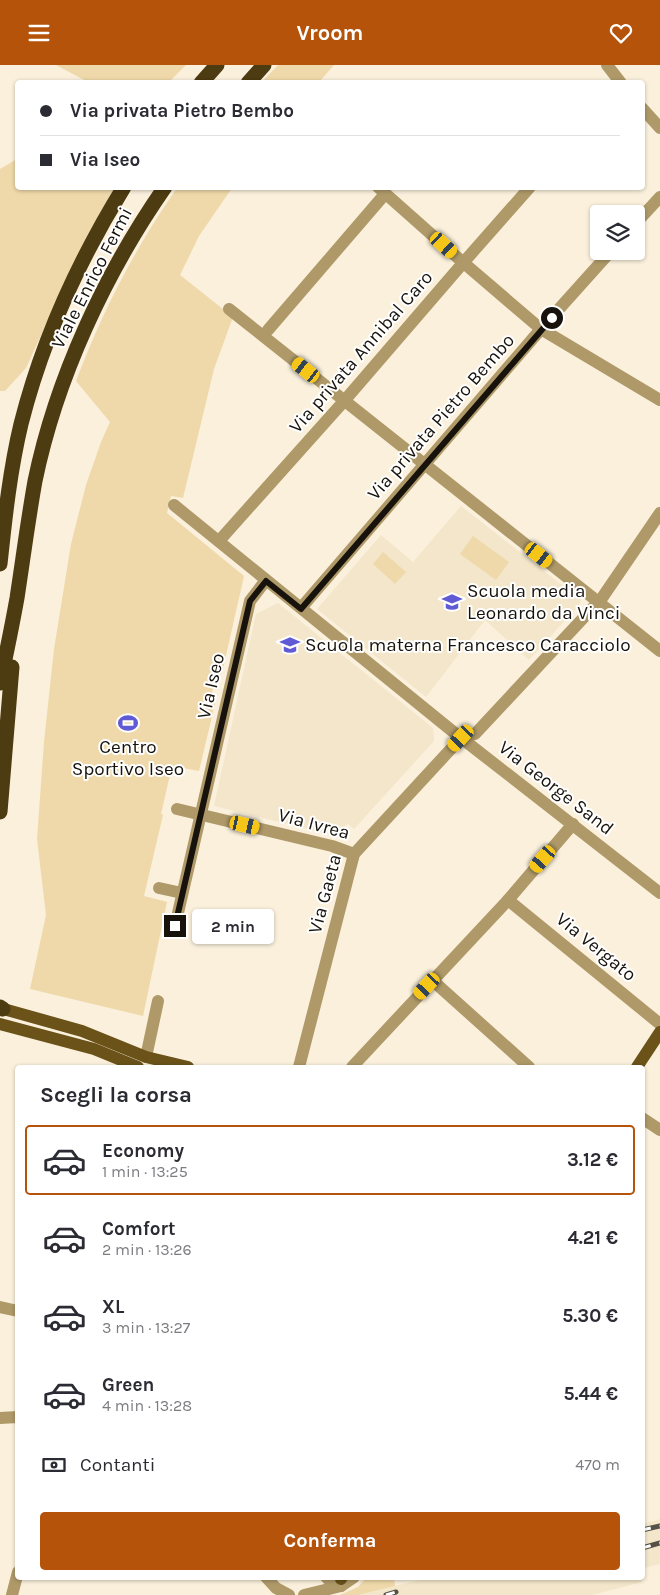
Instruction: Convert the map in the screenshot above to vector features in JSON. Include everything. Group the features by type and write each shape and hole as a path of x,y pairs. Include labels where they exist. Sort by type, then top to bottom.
{"highway":[{"path":"204,80 217,65"},
{"path":"251,80 264,65"},
{"name":"Viale Enrico Fermi","path":"0,563 10,481 21,425 41,357 101,224 122,190"},
{"name":"Viale Enrico Fermi","path":"0,683 36,481 52,420 71,364 95,309 149,210 163,190"},
{"path":"0,812 16,600"}],"main road":[{"path":"1,1012 82,1031 146,1057 180,1065"},
{"path":"1,1012 133,1065"},
{"path":"638,1065 660,1032"}],"street":[{"path":"607,65 619,80"},
{"path":"645,110 660,128"},
{"name":"Via privata Annibal Caro","path":"219,541 345,400 527,190"},
{"path":"268,330 381,191 542,329 660,400"},
{"path":"645,213 660,197"},
{"name":"Via privata Pietro Bembo","path":"301,609 603,260"},
{"path":"229,309 660,651"},
{"name":"Via George Sand","path":"174,505 461,738 660,893"},
{"name":"Via Gaeta","path":"300,1065 354,854 461,738 475,733 598,602 660,513"},
{"name":"Via Iseo","path":"175,926 250,601 266,581"},
{"name":"Via Ivrea","path":"177,809 332,846 354,854"},
{"path":"354,1065 508,900 573,824"},
{"path":"158,888 182,893"},
{"name":"Via Vergato","path":"508,900 660,1024"},
{"path":"432,980 527,1065"},
{"path":"146,1057 158,1001"},
{"path":"645,1120 660,1130"},
{"path":"0,1307 15,1310"},
{"path":"0,1418 15,1417"},
{"path":"12,1595 16,1580"},
{"path":"269,1580 276,1588 289,1595"},
{"path":"329,1580 334,1585 341,1581"},
{"path":"304,1595 341,1581"}],"shaded area":[{"path":"56,65 186,65 171,80 84,80"},
{"path":"278,65 334,65 321,80 264,80"},
{"path":"15,160 15,190 114,190 86,237 26,368 5,391 0,391 0,169"},
{"name":"Centro Sportivo Iseo","path":"176,190 231,190 199,236 180,275 233,317 214,369 183,498 171,496 167,513 244,576 222,673 215,678 211,698 215,704 199,771 172,766 161,814 163,815 144,896 167,902 143,1016 30,989 46,915 37,839 44,742 54,649 71,544 86,485 110,422 76,381 120,281"},
{"name":"Scuola media Leonardo da Vinci","path":"461,506 581,600 580,604 529,660 485,620 426,697 317,609 381,535 413,562"},
{"path":"473,536 509,562 496,580 460,554"},
{"path":"383,552 406,572 395,584 373,564"},
{"path":"278,603 433,728 434,741 354,829 348,824 334,830 332,835 214,806 256,614"},
{"path":"660,1519 660,1564 645,1568 645,1523"},
{"path":"364,1580 394,1580 395,1586 358,1595 340,1595 358,1587"},
{"path":"420,1580 642,1580 642,1582 592,1595 358,1595"}],"railway":[{"path":"645,1529 660,1526"},
{"path":"645,1547 660,1543"},
{"path":"386,1595 396,1592"}],"place":[{"name":"Scuola media Leonardo da Vinci","path":"452,602"},
{"name":"Scuola materna Francesco Caracciolo","path":"290,645"},
{"name":"Centro Sportivo Iseo","path":"128,723"}],"route":[{"path":"175,926 250,601 266,581 301,609 552,318"}]}
